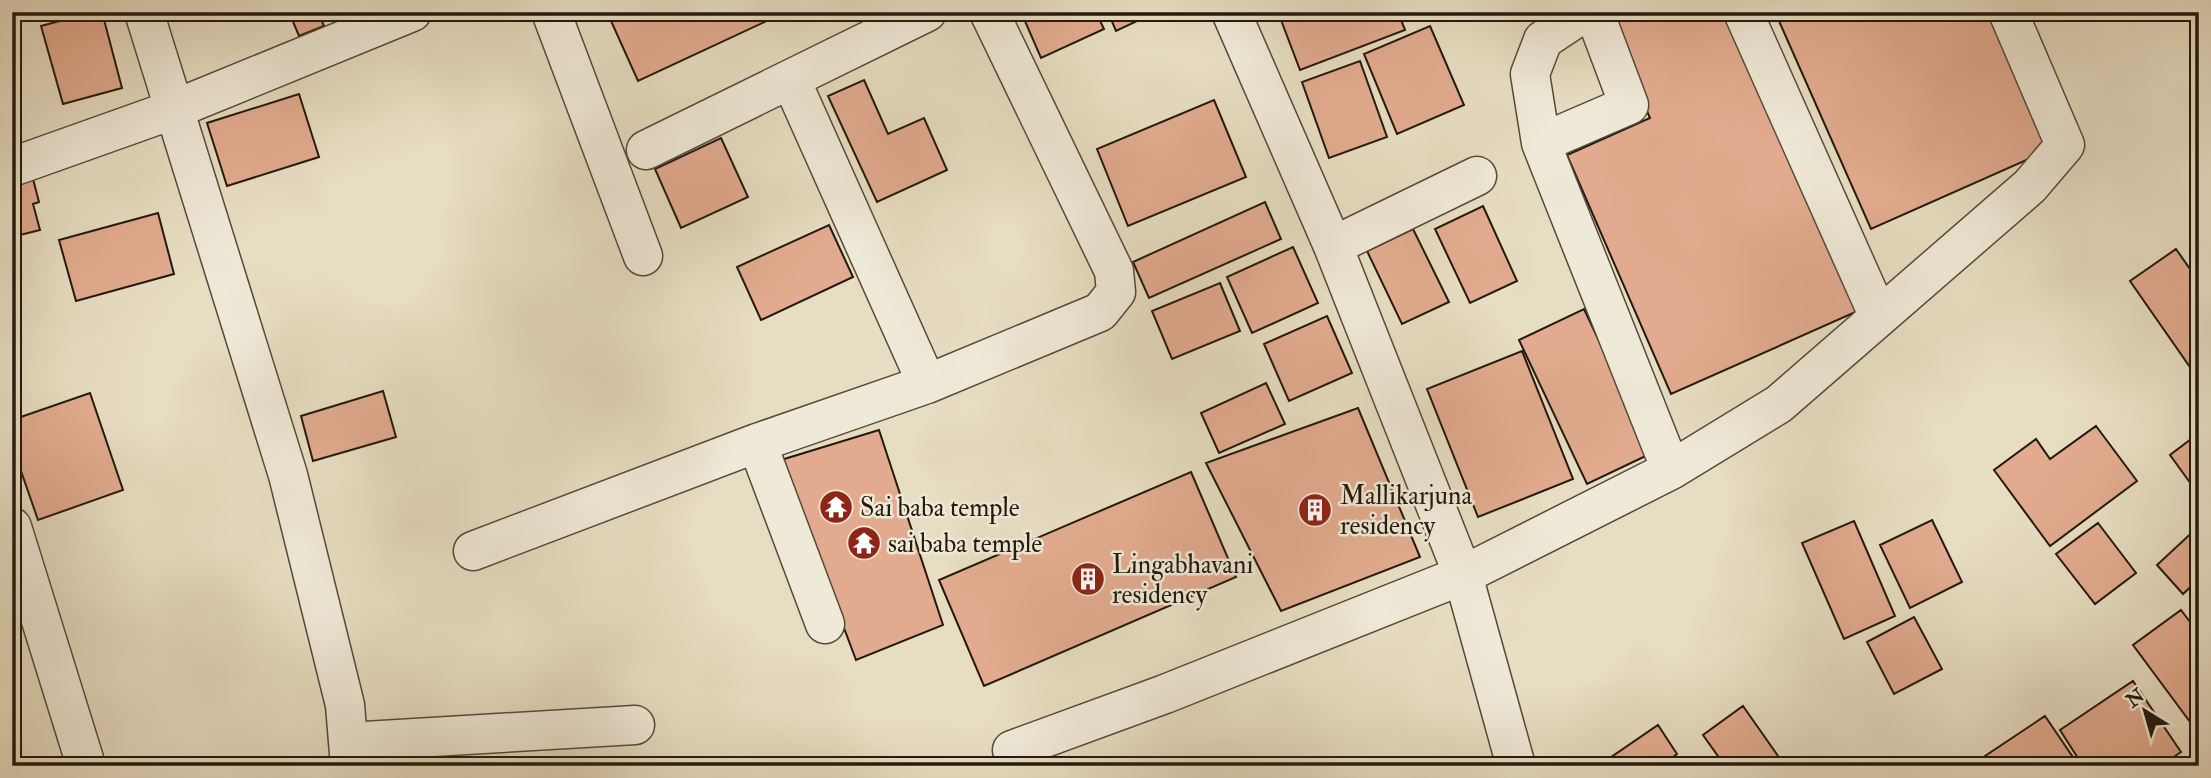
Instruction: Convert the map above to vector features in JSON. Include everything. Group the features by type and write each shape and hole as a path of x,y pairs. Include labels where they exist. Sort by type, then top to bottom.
{"street":[{"path":"144,12 288,475 345,705 349,754 635,725"},
{"path":"12,167 175,109 412,12"},
{"path":"551,12 643,256"},
{"path":"646,149 927,12"},
{"path":"473,551 757,443 927,384 1100,312 1116,292 1114,271 989,12"},
{"path":"1231,12 1333,246 1467,589 1516,766"},
{"path":"1585,12 1543,40 1530,74 1541,143 1671,470"},
{"path":"1541,143 1629,105 1594,12"},
{"path":"1743,12 1879,317"},
{"path":"1012,750 1467,589 1779,404 2030,186 2065,145 2008,12"},
{"path":"790,80 927,384"},
{"path":"1333,246 1477,176"},
{"path":"757,443 825,624"},
{"path":"12,527 84,759"}],"building":[{"path":"102,12 122,88 63,104 41,26"},
{"path":"289,12 318,12 324,26 299,36"},
{"path":"607,12 786,12 638,81"},
{"path":"1021,12 1096,12 1104,29 1041,58"},
{"path":"1108,12 1156,12 1116,31"},
{"path":"1278,12 1398,12 1405,30 1300,70"},
{"path":"1614,12 1729,12 1860,310 1671,394 1567,155 1650,118 1605,16"},
{"path":"1775,12 1988,12 2049,150 1871,229"},
{"path":"1430,26 1464,105 1397,134 1364,54"},
{"path":"1360,61 1387,137 1329,158 1302,82"},
{"path":"864,80 888,134 924,118 947,170 877,202 828,96"},
{"path":"299,94 319,157 227,186 207,123"},
{"path":"1214,100 1246,177 1128,226 1097,149"},
{"path":"721,138 748,197 681,228 655,169"},
{"path":"33,179 39,202 33,204 40,230 12,237 12,184"},
{"path":"1265,202 1281,239 1149,298 1133,262"},
{"path":"1483,206 1517,281 1470,303 1435,229"},
{"path":"158,213 174,274 76,301 59,240"},
{"path":"829,225 853,277 761,320 737,267"},
{"path":"1413,229 1449,302 1402,324 1367,251"},
{"path":"1293,247 1318,303 1252,333 1227,277"},
{"path":"2176,249 2199,282 2199,380 2130,281"},
{"path":"1220,283 1240,331 1172,359 1152,311"},
{"path":"1584,309 1652,453 1587,484 1519,340"},
{"path":"1327,316 1352,373 1289,401 1264,344"},
{"path":"1522,351 1573,479 1478,517 1427,389"},
{"path":"1266,383 1285,424 1219,453 1201,413"},
{"path":"383,391 396,437 313,461 301,416"},
{"path":"90,393 123,490 38,520 12,445 12,420"},
{"name":"Mallikarjuna residency","path":"1358,408 1420,557 1281,611 1206,463"},
{"path":"2096,426 2137,481 2050,546 1994,470 2036,439 2050,459"},
{"name":"sai baba temple","path":"879,430 943,625 856,660 781,460"},
{"path":"2199,433 2199,495 2170,455"},
{"name":"Lingabhavani residency","path":"1191,472 1236,577 984,686 939,580"},
{"path":"1932,520 1962,582 1910,608 1880,545"},
{"path":"1854,521 1895,616 1844,639 1802,543"},
{"path":"2098,523 2136,573 2095,604 2056,554"},
{"path":"2199,526 2199,579 2183,594 2157,565"},
{"path":"2181,610 2199,634 2199,734 2133,645"},
{"path":"1914,617 1942,669 1894,694 1867,642"},
{"path":"2133,681 2181,752 2160,766 2083,766 2060,730"},
{"path":"1743,706 1785,766 1725,766 1703,735"},
{"path":"2045,716 2079,766 1970,766"},
{"path":"1658,725 1677,754 1661,766 1598,766"}],"place":[{"name":"Sai baba temple","path":"836,507"},
{"name":"Mallikarjuna residency","path":"1315,510"},
{"name":"sai baba temple","path":"864,543"},
{"name":"Lingabhavani residency","path":"1088,579"}]}
